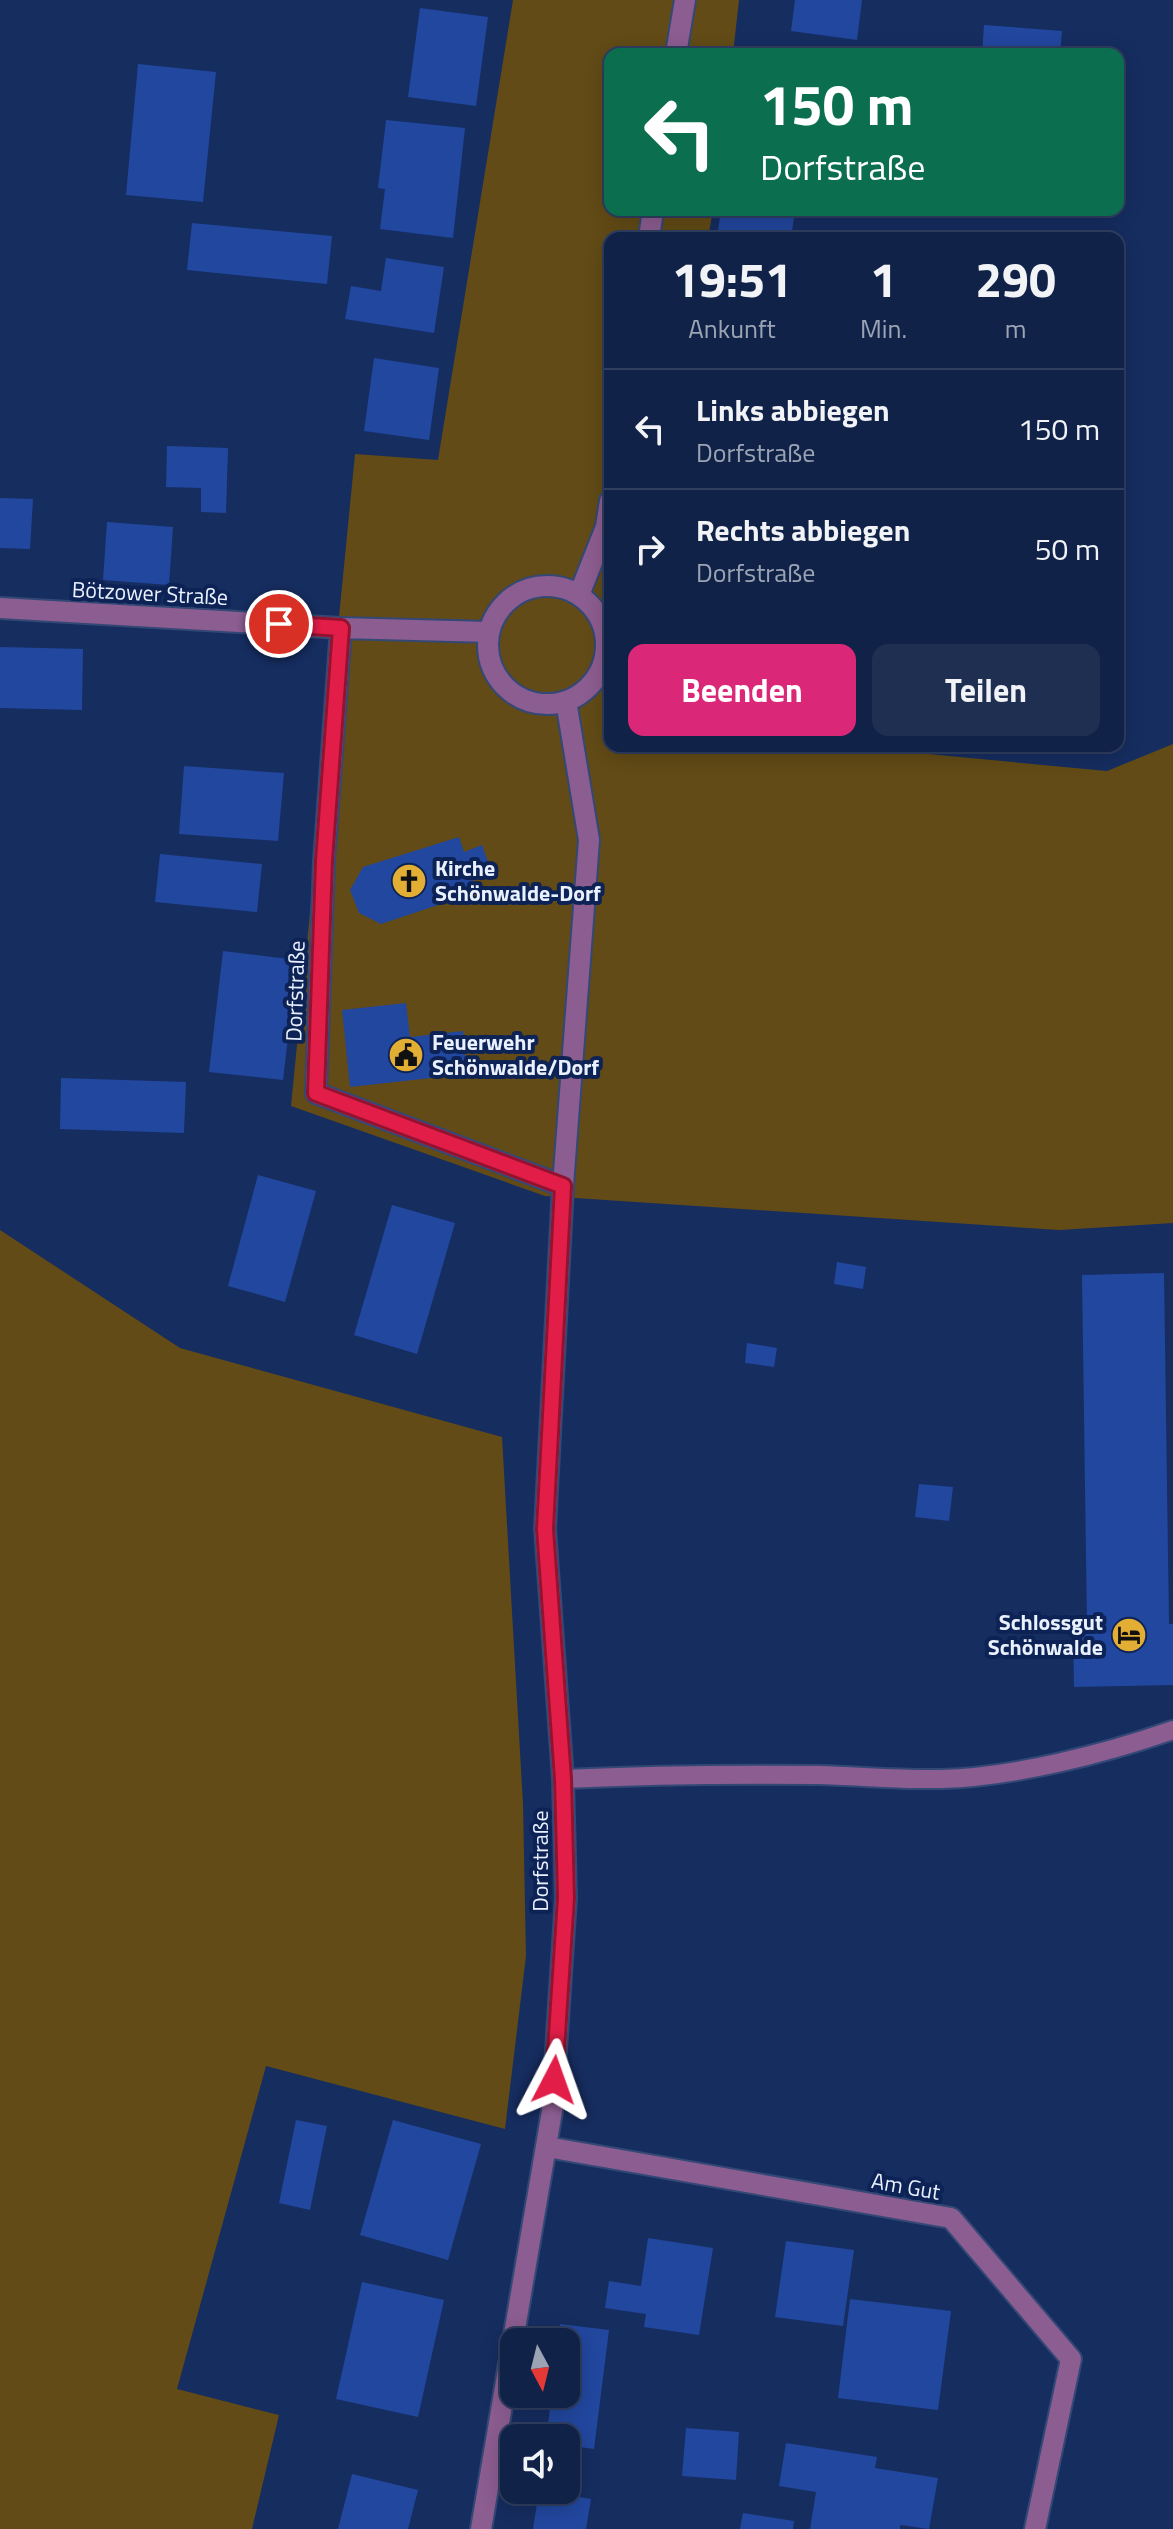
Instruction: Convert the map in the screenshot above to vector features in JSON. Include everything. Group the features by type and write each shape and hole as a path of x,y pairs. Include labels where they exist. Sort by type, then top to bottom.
{"street":[{"path":"677,48 685,0"},
{"path":"579,595 604,532"},
{"path":"604,629 593,608 579,595 562,587 543,586 524,590 508,600 496,614 489,632 487,650 501,682 514,695 530,702 548,704 566,701 582,693 595,679 604,662"},
{"name":"Bötzower Straße","path":"0,608 341,628 489,632"},
{"name":"Dorfstraße","path":"341,628 324,861 316,1093 563,1186"},
{"name":"Dorfstraße","path":"481,2529 552,2111 566,1898 563,1779 545,1529 563,1186 589,840 566,701"},
{"name":"Am Gut","path":"547,2147 951,2218 1071,2359 1035,2529"}],"lane":[{"path":"563,1779 649,1775 942,1779 1048,1764 1173,1730"}],"shaded area":[{"path":"513,0 739,0 734,48 604,48 604,216 712,216 709,232 604,232 604,752 906,752 1107,771 1173,744 1173,1223 1059,1230 545,1196 291,1106 355,454 438,460"},
{"path":"0,1230 180,1348 502,1437 523,1804 526,1956 505,2129 266,2066 177,2389 279,2415 252,2529 0,2529"}],"building":[{"path":"795,0 862,0 857,40 791,31"},
{"path":"420,8 488,17 476,106 408,97"},
{"path":"984,25 1062,31 1061,48 982,48"},
{"path":"138,64 216,72 203,202 126,195"},
{"path":"386,120 465,128 453,238 380,229 385,189 378,188"},
{"path":"720,216 794,216 792,232 718,232"},
{"path":"192,223 332,236 327,284 187,270"},
{"path":"386,258 444,267 434,333 345,319 351,286 381,291"},
{"path":"374,358 439,368 429,440 364,431"},
{"path":"167,446 228,448 226,513 201,512 201,488 166,487"},
{"path":"0,498 33,499 30,549 0,548"},
{"path":"107,522 173,527 169,585 103,580"},
{"path":"0,647 83,649 82,710 0,708"},
{"path":"184,766 284,773 278,841 179,834"},
{"name":"Kirche Schönwalde-Dorf","path":"459,837 464,852 482,845 492,873 473,880 477,892 381,924 359,913 350,890 363,867"},
{"path":"160,854 262,864 257,912 155,902"},
{"path":"223,951 297,960 283,1080 209,1072"},
{"name":"Feuerwehr Schönwalde/Dorf","path":"406,1003 410,1037 463,1031 467,1074 350,1087 342,1010"},
{"path":"61,1078 186,1082 184,1133 60,1129"},
{"path":"258,1175 316,1191 285,1302 228,1286"},
{"path":"392,1205 455,1223 417,1354 354,1335"},
{"path":"837,1262 866,1267 863,1289 834,1284"},
{"path":"1164,1273 1169,1624 1173,1624 1173,1685 1074,1687 1073,1625 1087,1626 1082,1275"},
{"path":"747,1343 777,1348 774,1367 745,1363"},
{"path":"919,1484 953,1487 949,1521 915,1517"},
{"path":"296,2120 327,2126 310,2210 279,2203"},
{"path":"393,2120 481,2144 448,2260 360,2235"},
{"path":"648,2238 713,2248 699,2335 644,2327 646,2314 605,2308 609,2281 641,2286"},
{"path":"786,2241 854,2250 843,2326 775,2317"},
{"path":"362,2282 444,2300 418,2417 336,2399"},
{"path":"850,2299 951,2311 938,2410 838,2398"},
{"path":"560,2324 609,2330 594,2449 580,2447 580,2424 548,2424 550,2408 580,2408 580,2328 560,2328"},
{"path":"686,2428 739,2432 736,2480 682,2476"},
{"path":"786,2443 877,2457 875,2468 938,2478 929,2529 900,2525 900,2529 810,2529 816,2492 779,2486"},
{"path":"352,2474 418,2490 408,2529 338,2529"},
{"path":"580,2497 591,2499 586,2529 533,2529 537,2504 580,2504"},
{"path":"743,2513 794,2521 793,2529 740,2529"}],"place":[{"name":"Kirche Schönwalde-Dorf","path":"409,881"},
{"name":"Feuerwehr Schönwalde/Dorf","path":"406,1055"},
{"name":"Schlossgut Schönwalde","path":"1129,1635"}],"route":[{"path":"279,624 341,628 324,861 316,1093 563,1186 545,1529 563,1779 566,1898 554,2080"}]}
